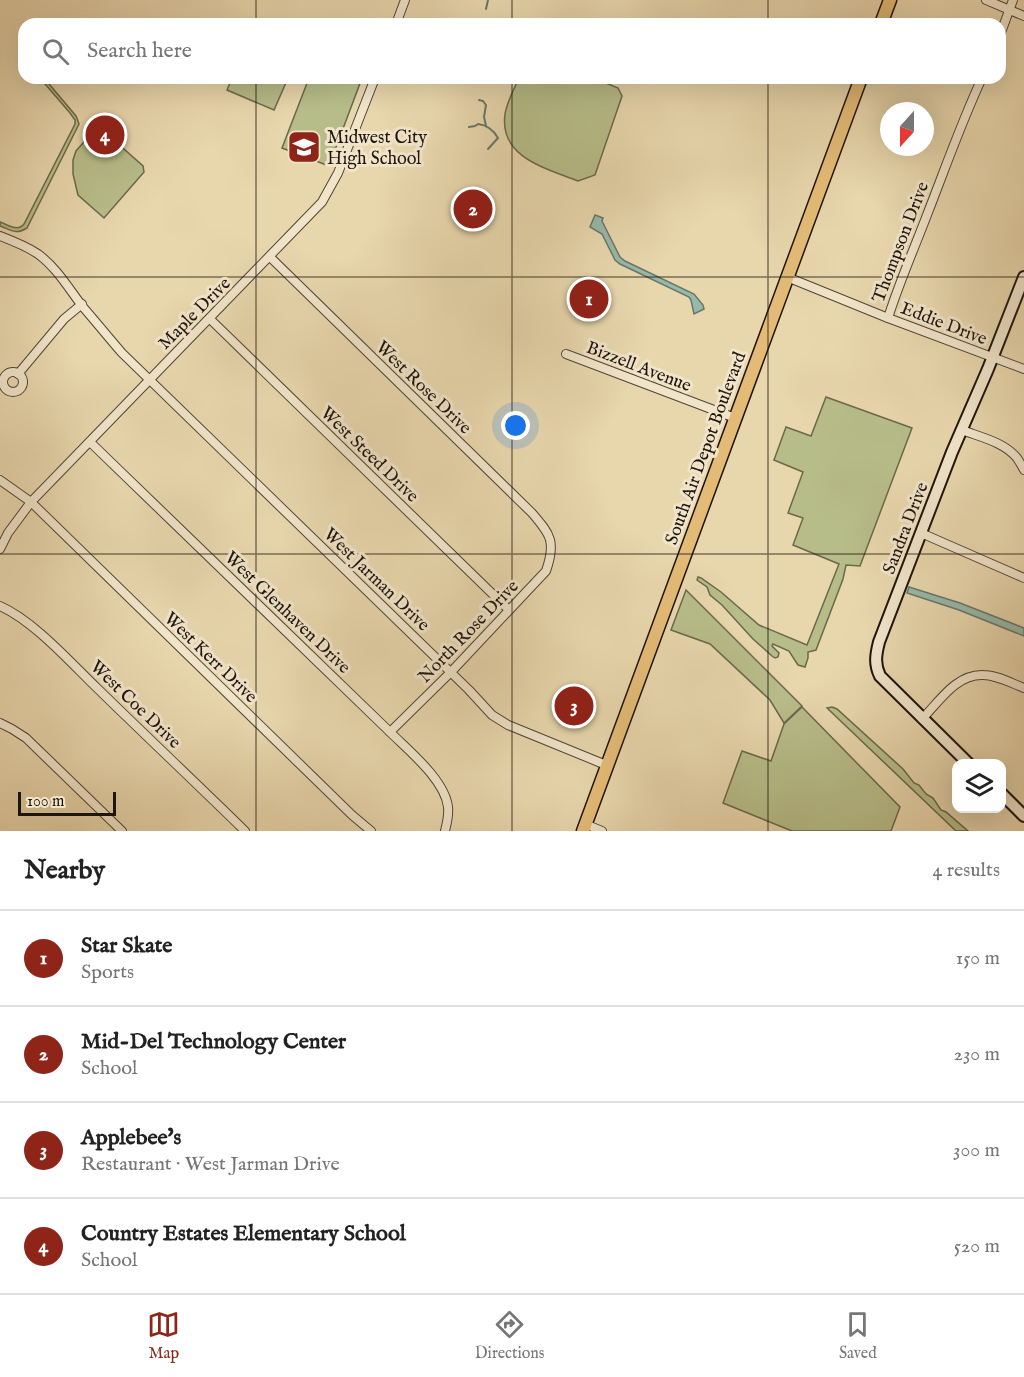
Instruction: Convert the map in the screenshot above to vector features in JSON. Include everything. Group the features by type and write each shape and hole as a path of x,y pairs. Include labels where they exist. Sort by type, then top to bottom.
{"main road":[{"path":"883,18 890,0"},
{"name":"South Air Depot Boulevard","path":"584,828 859,84"}],"street":[{"path":"398,18 405,0"},
{"path":"986,0 1024,16"},
{"path":"1006,18 1013,0"},
{"name":"Maple Drive","path":"0,549 8,533 31,502 322,202 338,173 373,84"},
{"name":"Thompson Drive","path":"888,318 962,122 979,84"},
{"name":"West Jarman Drive","path":"0,236 38,255 69,286 122,353 451,672 492,715 508,725 606,765"},
{"name":"West Rose Drive","path":"270,257 532,513 546,529 551,543"},
{"name":"Eddie Drive","path":"787,277 1024,369"},
{"name":"Sandra Drive","path":"964,759 880,676 876,668 876,654 952,452 1024,277"},
{"path":"18,374 64,319 82,304"},
{"name":"West Steed Drive","path":"210,319 509,610"},
{"name":"Bizzell Avenue","path":"566,354 735,418"},
{"path":"962,430 1007,449 1016,457 1024,470"},
{"name":"West Glenhaven Drive","path":"90,442 436,779 448,805 445,831"},
{"name":"West Kerr Drive","path":"0,480 31,502 371,831"},
{"path":"921,533 1022,577 1024,566"},
{"name":"North Rose Drive","path":"390,732 451,672 546,571 551,555 551,543"},
{"name":"West Coe Drive","path":"0,606 27,623 64,656 245,831"},
{"path":"922,719 953,686 964,679 981,675 996,677 1024,688"},
{"path":"0,723 26,738 122,831"},
{"path":"1006,799 1024,816"},
{"path":"584,828 602,831"}],"green space":[{"path":"45,84 49,84 76,116 79,124 27,228 14,231 0,226 0,222 16,228 24,224 75,124 70,113"},
{"path":"230,84 285,84 274,110 227,90"},
{"path":"307,84 360,84 329,166 282,148"},
{"path":"516,84 608,84 618,88 622,96 595,175 578,181 539,166 517,151 509,141 505,129 505,114"},
{"path":"98,126 143,166 144,172 104,218 78,195 73,174 73,160 76,151"},
{"path":"826,397 912,428 860,566 846,565 843,579 816,650 808,652 805,667 798,665 789,651 773,644 772,646 779,653 778,657 772,656 710,595 707,587 697,580 698,577 701,578 721,592 759,625 807,645 839,564 793,545 803,518 788,513 803,472 774,460 786,427 811,436"},
{"path":"686,590 802,706 784,723 770,700 710,644 671,630"},
{"path":"802,707 900,807 891,831 792,831 723,803 742,751 771,761 784,724"},
{"path":"832,707 903,769 914,783 933,798 941,810 968,831 956,831 827,708"}],"shaded area":[{"path":"595,215 603,218 602,221 620,257 694,294 704,309 694,314 689,297 615,260 602,234 590,227"},
{"path":"909,587 960,603 1024,628 1024,636 959,610 907,593"}],"waterway":[{"path":"486,9 488,0"},
{"path":"479,100 486,105 484,117 486,126"},
{"path":"469,127 478,124 494,133 498,138 488,149"}],"place":[{"name":"Country Estates Elementary School","path":"105,135"},
{"name":"Midwest City High School","path":"304,147"},
{"name":"Mid-Del Technology Center","path":"473,209"},
{"name":"Star Skate","path":"589,299"},
{"name":"Applebee's","path":"574,706"}]}
